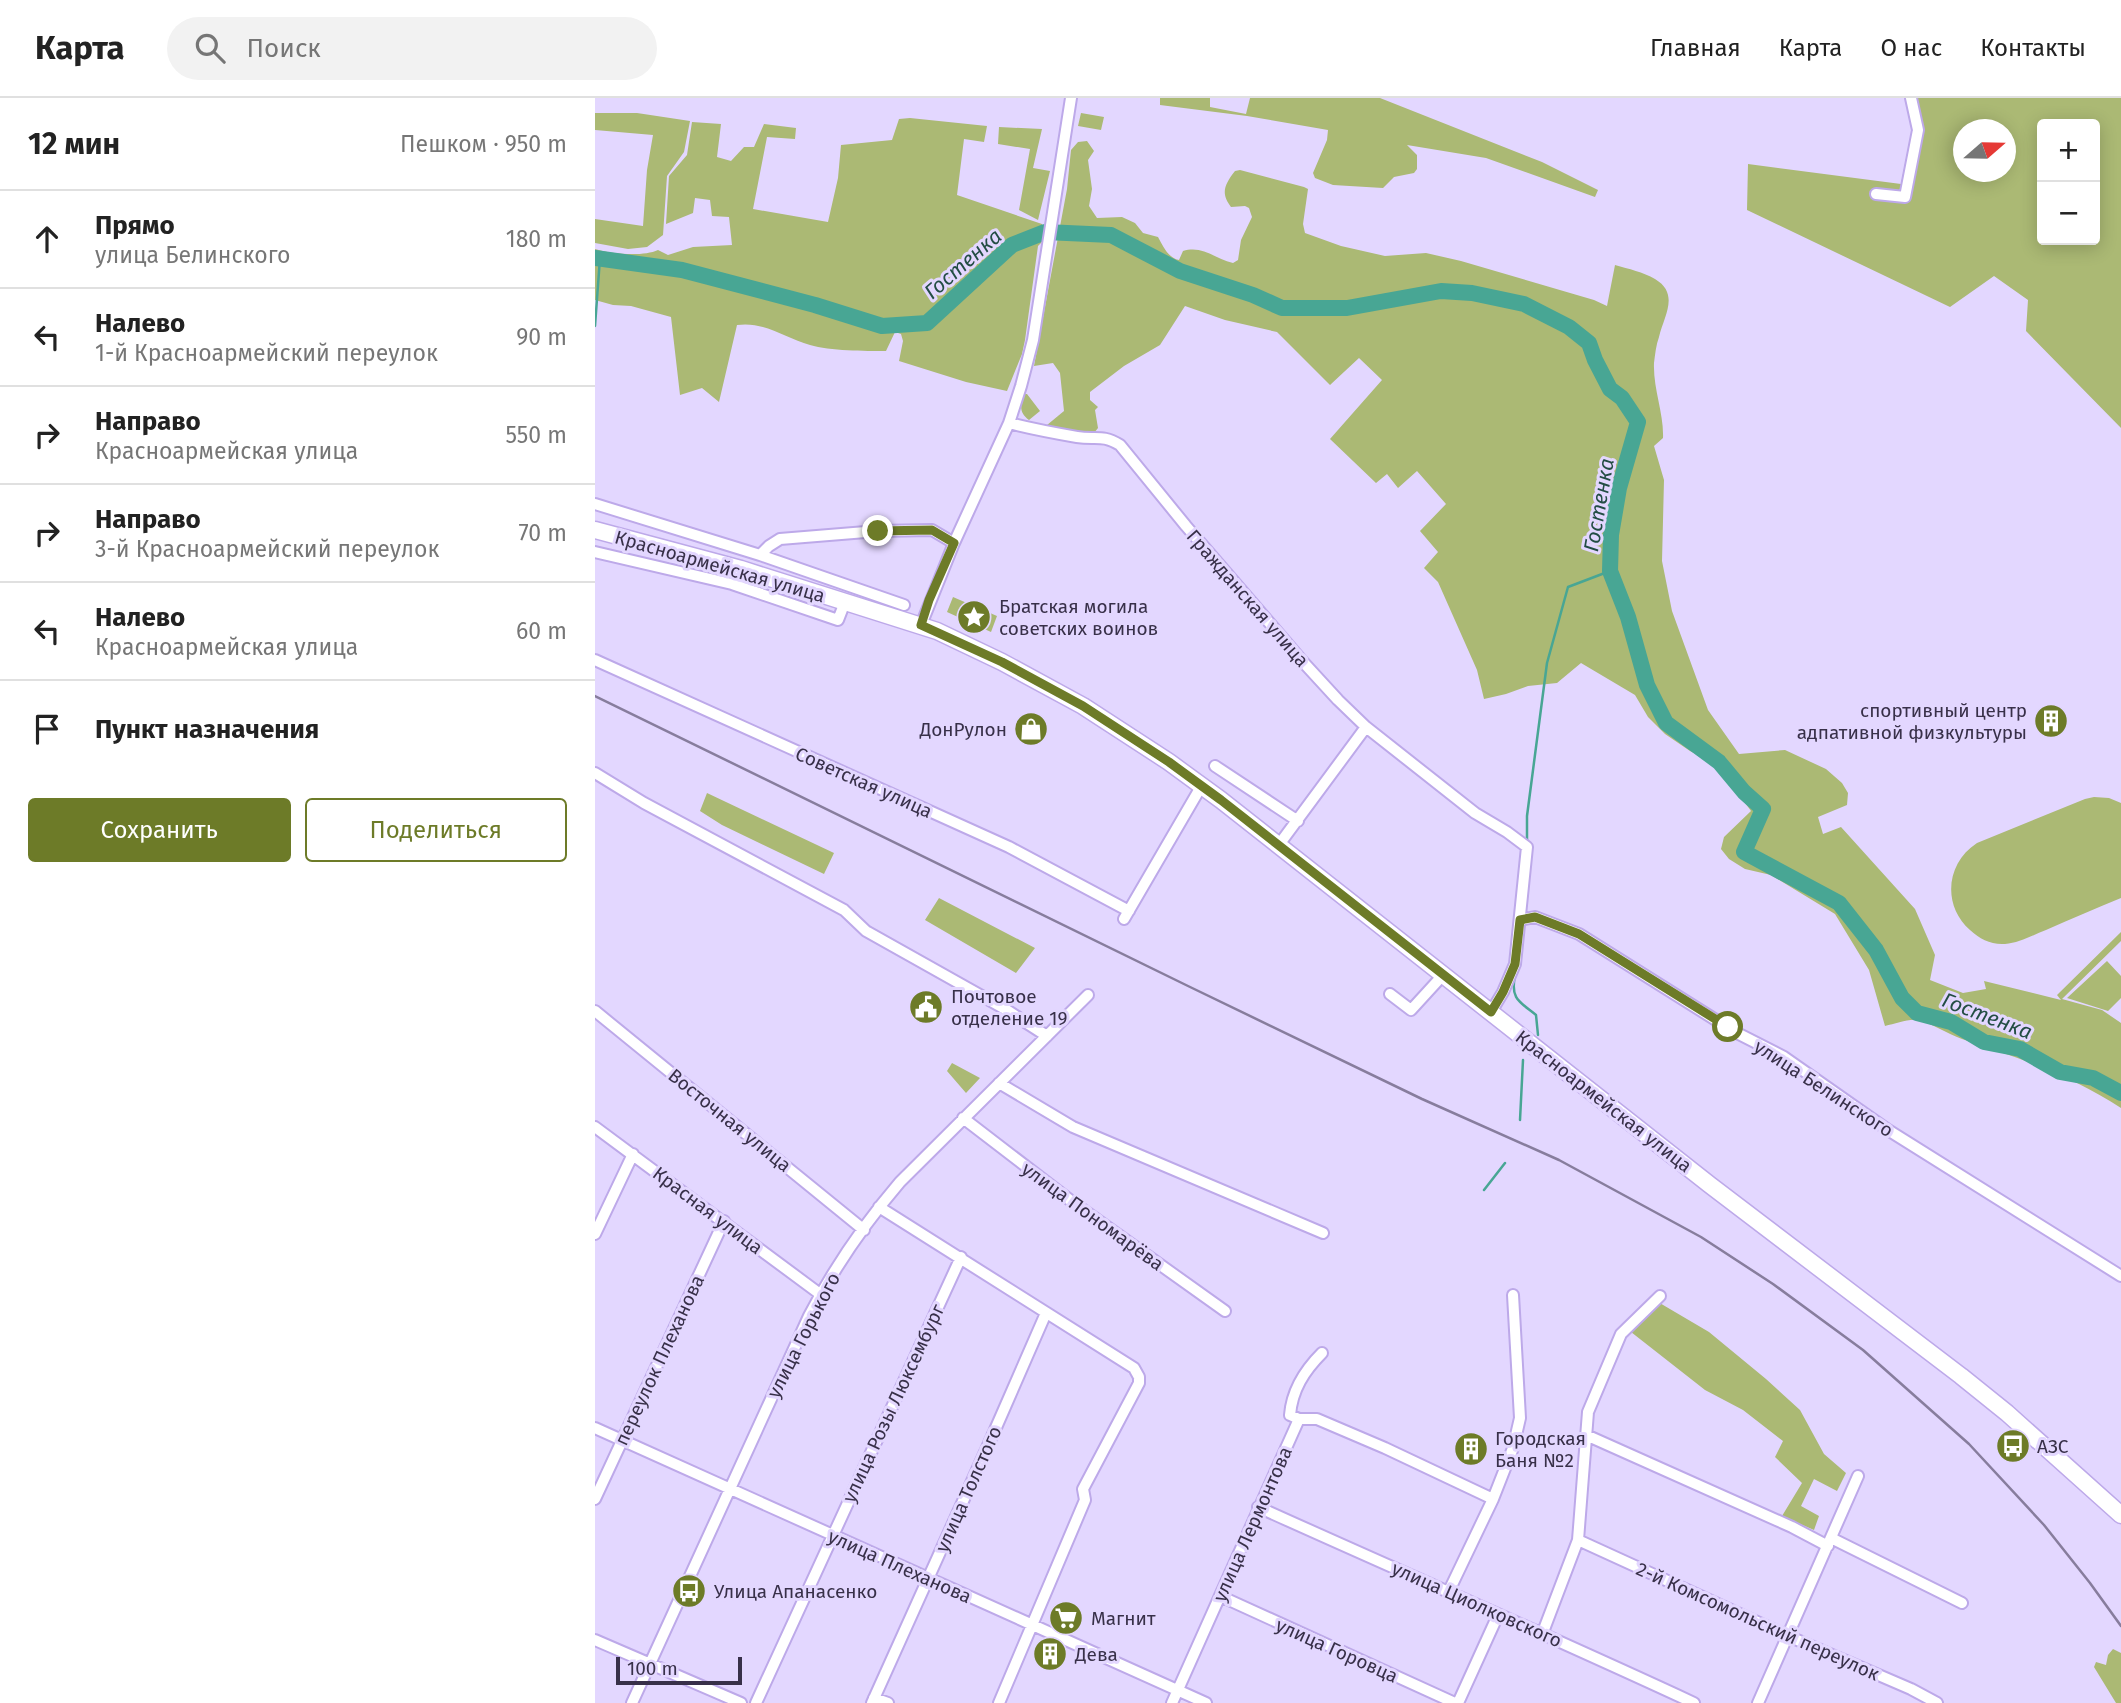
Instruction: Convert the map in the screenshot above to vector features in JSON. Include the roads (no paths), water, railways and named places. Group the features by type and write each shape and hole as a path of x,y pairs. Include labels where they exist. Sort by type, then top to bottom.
{"main road":[{"name":"Красноармейская улица","path":"595,530 741,569 921,625 1002,662 1083,706 1202,785 1710,1185 1961,1376 2007,1413 2121,1515"}],"street":[{"path":"921,625 929,600 1009,423 1033,340 1071,98"},
{"path":"1876,194 1905,197 1918,130 1911,98"},
{"name":"Гражданская улица","path":"1009,423 1039,431 1087,438 1099,436 1120,445 1304,663 1366,727 1475,813 1527,847 1520,920"},
{"name":"Красноармейская улица","path":"595,504 760,555 904,605"},
{"name":"Красноармейская улица","path":"760,555 780,539 878,531 932,530 954,543"},
{"name":"Красноармейская улица","path":"595,552 733,584 838,620 845,602"},
{"name":"Советская улица","path":"595,660 1009,847 1126,915 1202,785"},
{"path":"1278,846 1366,727"},
{"path":"1215,766 1298,821"},
{"path":"595,773 644,803 844,910 866,931 1005,1009 1047,1036"},
{"name":"улица Белинского","path":"1520,920 1535,917 1579,934 1735,1032 1784,1058 1888,1130 2121,1276"},
{"path":"1491,1012 1515,964 1520,920"},
{"path":"1390,994 1411,1010 1443,975"},
{"name":"улица Горького","path":"632,1703 820,1294 840,1261 900,1182 1088,995"},
{"name":"Восточная улица","path":"595,1011 864,1230"},
{"path":"999,1083 1073,1127 1323,1233"},
{"name":"улица Пономарёва","path":"963,1118 1075,1205 1225,1311"},
{"name":"Красная улица","path":"595,1127 820,1294"},
{"path":"595,1234 633,1154"},
{"path":"879,1207 1134,1368 1139,1377 1139,1383 1083,1489 1085,1500 999,1703"},
{"name":"переулок Плеханова","path":"595,1499 724,1222"},
{"name":"улица Розы Люксембург","path":"757,1703 961,1257"},
{"path":"1448,1593 1493,1499 1513,1448 1520,1418 1513,1295"},
{"path":"1543,1632 1578,1540 1588,1412 1621,1334 1660,1296"},
{"name":"улица Толстого","path":"873,1700 992,1439 1046,1313"},
{"path":"1322,1353 1307,1368 1291,1401 1290,1415 1299,1419 1317,1419 1493,1499"},
{"name":"улица Лермонтова","path":"1172,1703 1299,1419"},
{"name":"улица Плеханова","path":"595,1428 1206,1703"},
{"path":"1586,1435 1962,1603"},
{"path":"1758,1703 1858,1476"},
{"name":"улица Циолковского","path":"1258,1507 1498,1615 1543,1632 1694,1703"},
{"name":"2-й Комсомольский переулок","path":"1578,1540 1937,1703"},
{"name":"улица Горовца","path":"1220,1596 1457,1703"},
{"path":"1457,1703 1498,1615"},
{"path":"595,1640 741,1703"},
{"path":"873,1700 888,1703"}],"waterway":[{"name":"Гостенка","path":"595,258 682,270 815,305 882,326 927,323 1012,245 1045,232 1111,235 1180,271 1253,295 1282,308 1347,308 1441,291 1472,293 1524,304 1569,327 1589,343 1610,389 1622,398 1638,422 1619,488 1611,535 1610,571 1628,617 1647,685 1666,723 1719,762 1744,792 1763,809 1744,852 1839,903 1876,950 1902,998 1917,1013 1951,1022 1984,1042 2020,1049 2060,1072 2093,1078 2121,1093"},
{"path":"595,326 600,258"},
{"path":"1527,842 1527,816 1547,663 1568,587 1610,571"},
{"path":"1515,976 1515,995 1536,1015 1538,1035"},
{"path":"1520,1120 1523,1060"},
{"path":"1484,1190 1505,1163"}],"railway":[{"path":"595,696 1422,1099 1559,1160 1701,1237 1773,1284 1863,1350 1969,1444 2044,1525 2121,1626"}],"place":[{"name":"Братская могила советских воинов","path":"974,617"},
{"name":"спортивный центр адпативной физкультуры","path":"2051,721"},
{"name":"ДонРулон","path":"1031,729"},
{"name":"Почтовое отделение 19","path":"926,1007"},
{"name":"АЗС","path":"2013,1446"},
{"name":"Городская Баня №2","path":"1471,1449"},
{"name":"Улица Апанасенко","path":"689,1591"},
{"name":"Магнит","path":"1066,1618"},
{"name":"Дева","path":"1050,1654"}]}
